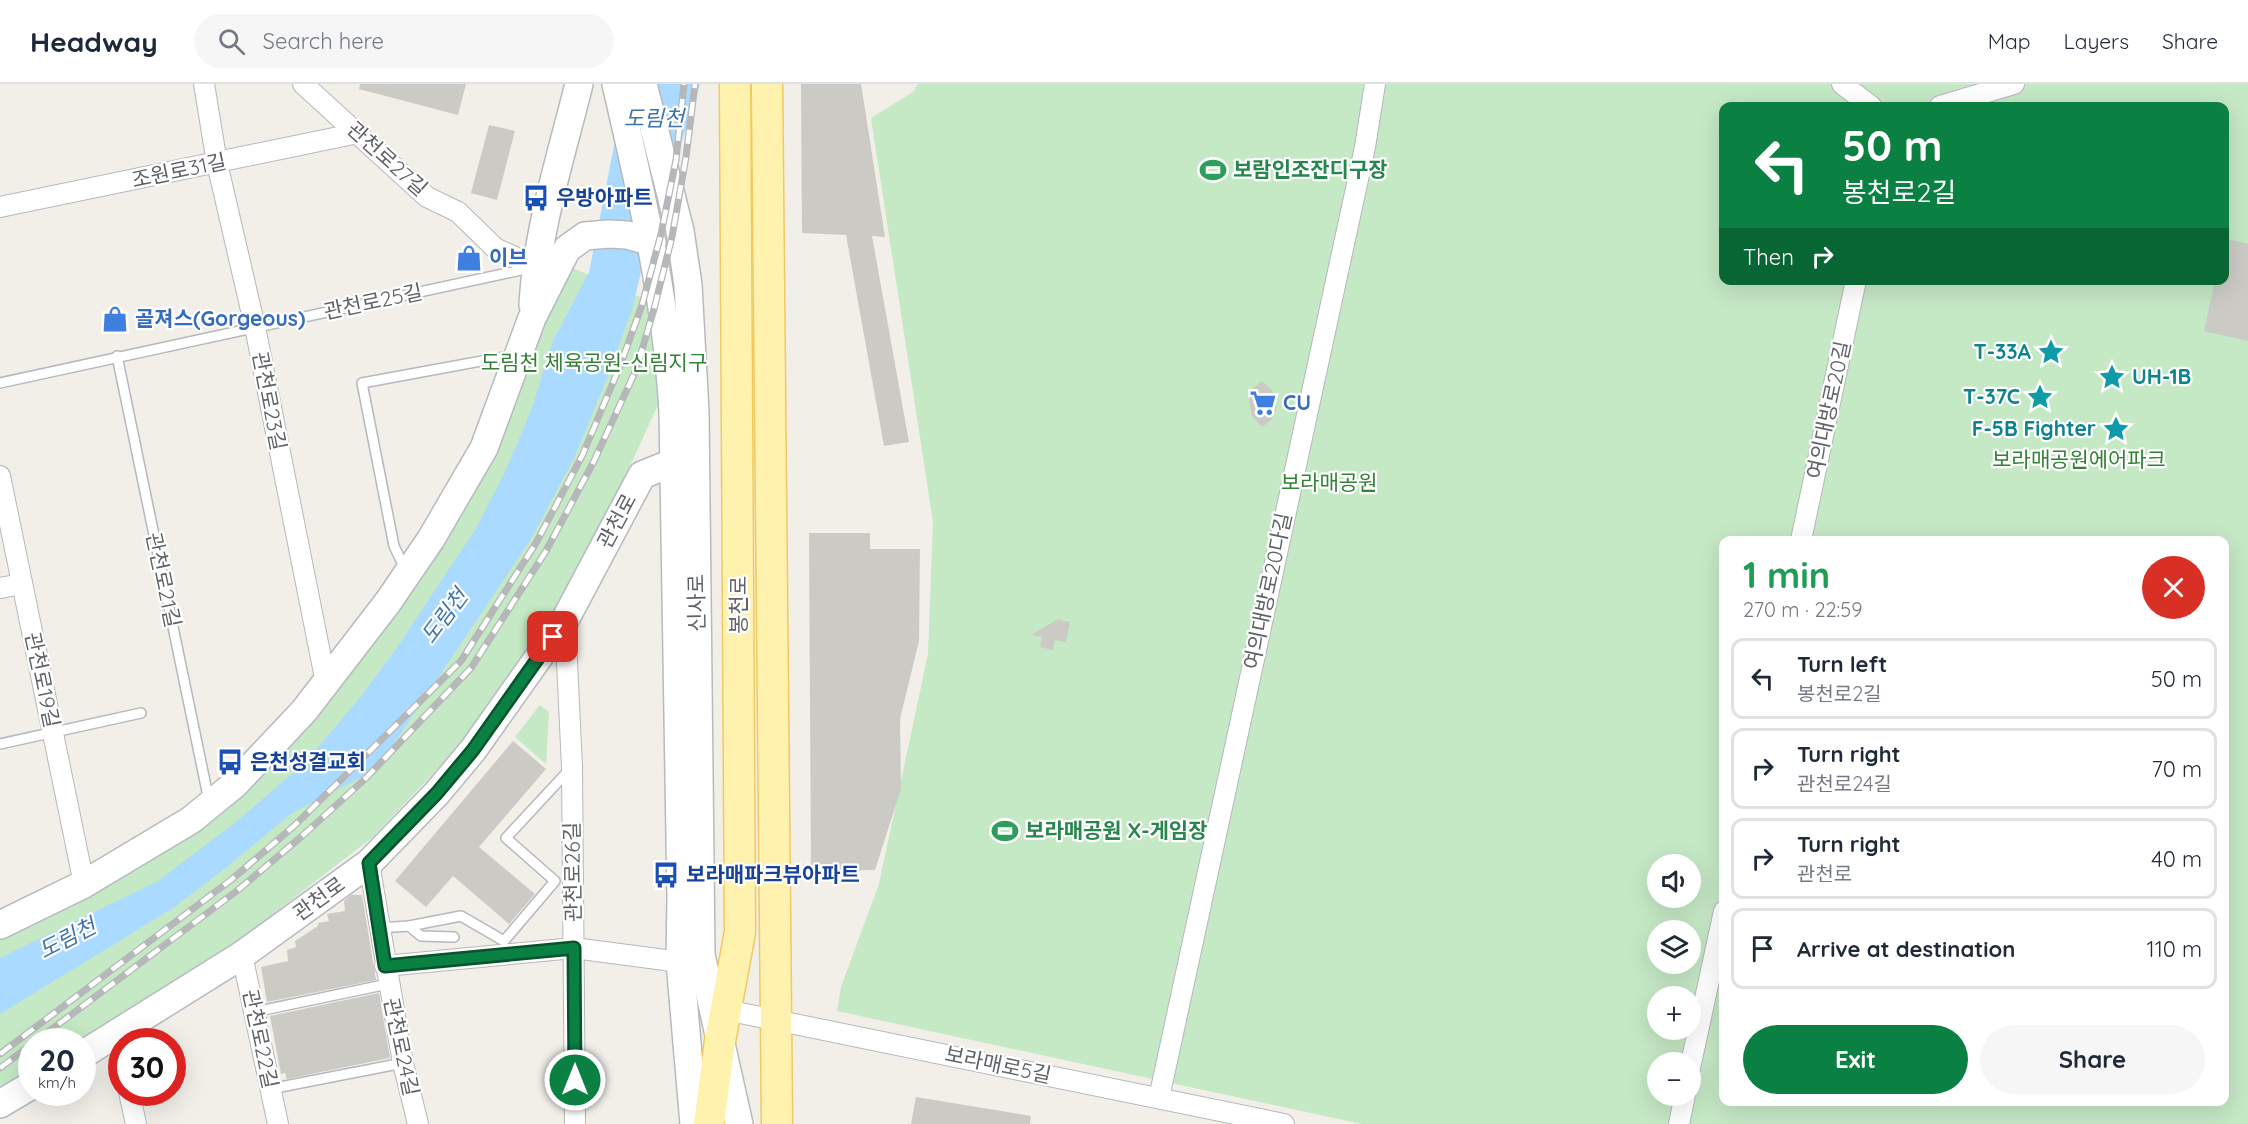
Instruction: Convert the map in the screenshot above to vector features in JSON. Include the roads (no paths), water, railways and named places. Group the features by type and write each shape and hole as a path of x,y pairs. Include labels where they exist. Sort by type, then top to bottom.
{"main road":[{"path":"532,318 535,266 542,229 579,84"},
{"name":"신사로","path":"616,84 652,242 670,358 684,412 672,463 681,885 680,962 694,1124"},
{"name":"신사로","path":"643,84 681,239 688,285 684,412 701,955 720,1009"},
{"name":"봉천로","path":"709,1124 720,1041 720,1009 740,932 735,84"},
{"name":"봉천로","path":"766,84 777,1124"},
{"path":"0,925 84,884 191,820 235,784 304,711 431,539 484,448 532,318 567,249 585,236 627,235 652,242"},
{"name":"관천로","path":"141,1028 369,863 437,793 473,750 565,620 642,475 672,463"},
{"path":"720,1041 739,1124"},
{"path":"0,1104 18,1093"}],"street":[{"name":"관천로23길","path":"204,84 217,163 255,327 326,682"},
{"name":"관천로27길","path":"303,84 427,197 458,212 495,248 535,266"},
{"name":"여의대방로20다길","path":"1158,1098 1365,147 1376,84"},
{"path":"1842,84 1866,102"},
{"path":"1953,102 2014,84"},
{"name":"조원로31길","path":"0,207 358,133"},
{"name":"여의대방로20길","path":"1802,536 1855,285"},
{"name":"관천로19길","path":"0,476 84,884"},
{"path":"0,588 22,584"},
{"name":"관천로26길","path":"565,620 572,767 575,1124"},
{"name":"관천로24길","path":"369,863 403,1063 418,1124"},
{"path":"1693,1052 1719,934"},
{"path":"387,975 574,948 680,962"},
{"name":"관천로22길","path":"242,955 278,1124"},
{"name":"보라매로5길","path":"720,1009 1284,1124"},
{"path":"132,1106 136,1124"},
{"path":"1679,1124 1683,1106"}],"lane":[{"name":"관천로25길","path":"0,383 117,356 494,277 535,266"},
{"path":"407,574 394,546 362,383 519,354"},
{"name":"관천로21길","path":"117,356 210,804"},
{"path":"0,744 141,713"},
{"path":"379,928 409,926 461,916 504,941 555,881 506,838 572,767"},
{"path":"409,926 420,936 454,937"},
{"path":"254,1012 387,975"},
{"path":"270,1089 403,1063"}],"water":[{"name":"도림천","path":"630,84 700,84 643,263 633,306 608,376 574,458 531,539 377,769 292,813 173,908 0,1014 0,958 158,881 236,822 307,761 361,696 396,649 475,530 504,474 531,411 553,341 589,272 620,116"}],"railway":[{"path":"0,1054 231,880 294,826 461,661 536,543 582,456 620,366 642,305 661,234 676,160 684,84"},
{"path":"53,1028 238,890 301,837 365,779 471,668 546,551 593,463 636,370 672,237 686,157 695,84"},
{"path":"0,1068 18,1054"}],"place":[{"name":"보람인조잔디구장","path":"1213,170"},
{"name":"우방아파트","path":"536,198"},
{"name":"이브","path":"469,258"},
{"name":"골져스(Gorgeous)","path":"115,319"},
{"name":"T-33A","path":"2051,352"},
{"name":"UH-1B","path":"2112,377"},
{"name":"T-37C","path":"2040,397"},
{"name":"CU","path":"1263,403"},
{"name":"F-5B Fighter","path":"2116,429"},
{"name":"은천성결교회","path":"230,762"},
{"name":"보라매공원 X-게임장","path":"1005,831"},
{"name":"보라매파크뷰아파트","path":"666,875"}],"park label":[{"name":"도림천 체육공원-신림지구","path":"594,363"},
{"name":"보라매공원에어파크","path":"2079,460"},
{"name":"보라매공원","path":"1329,483"}]}
